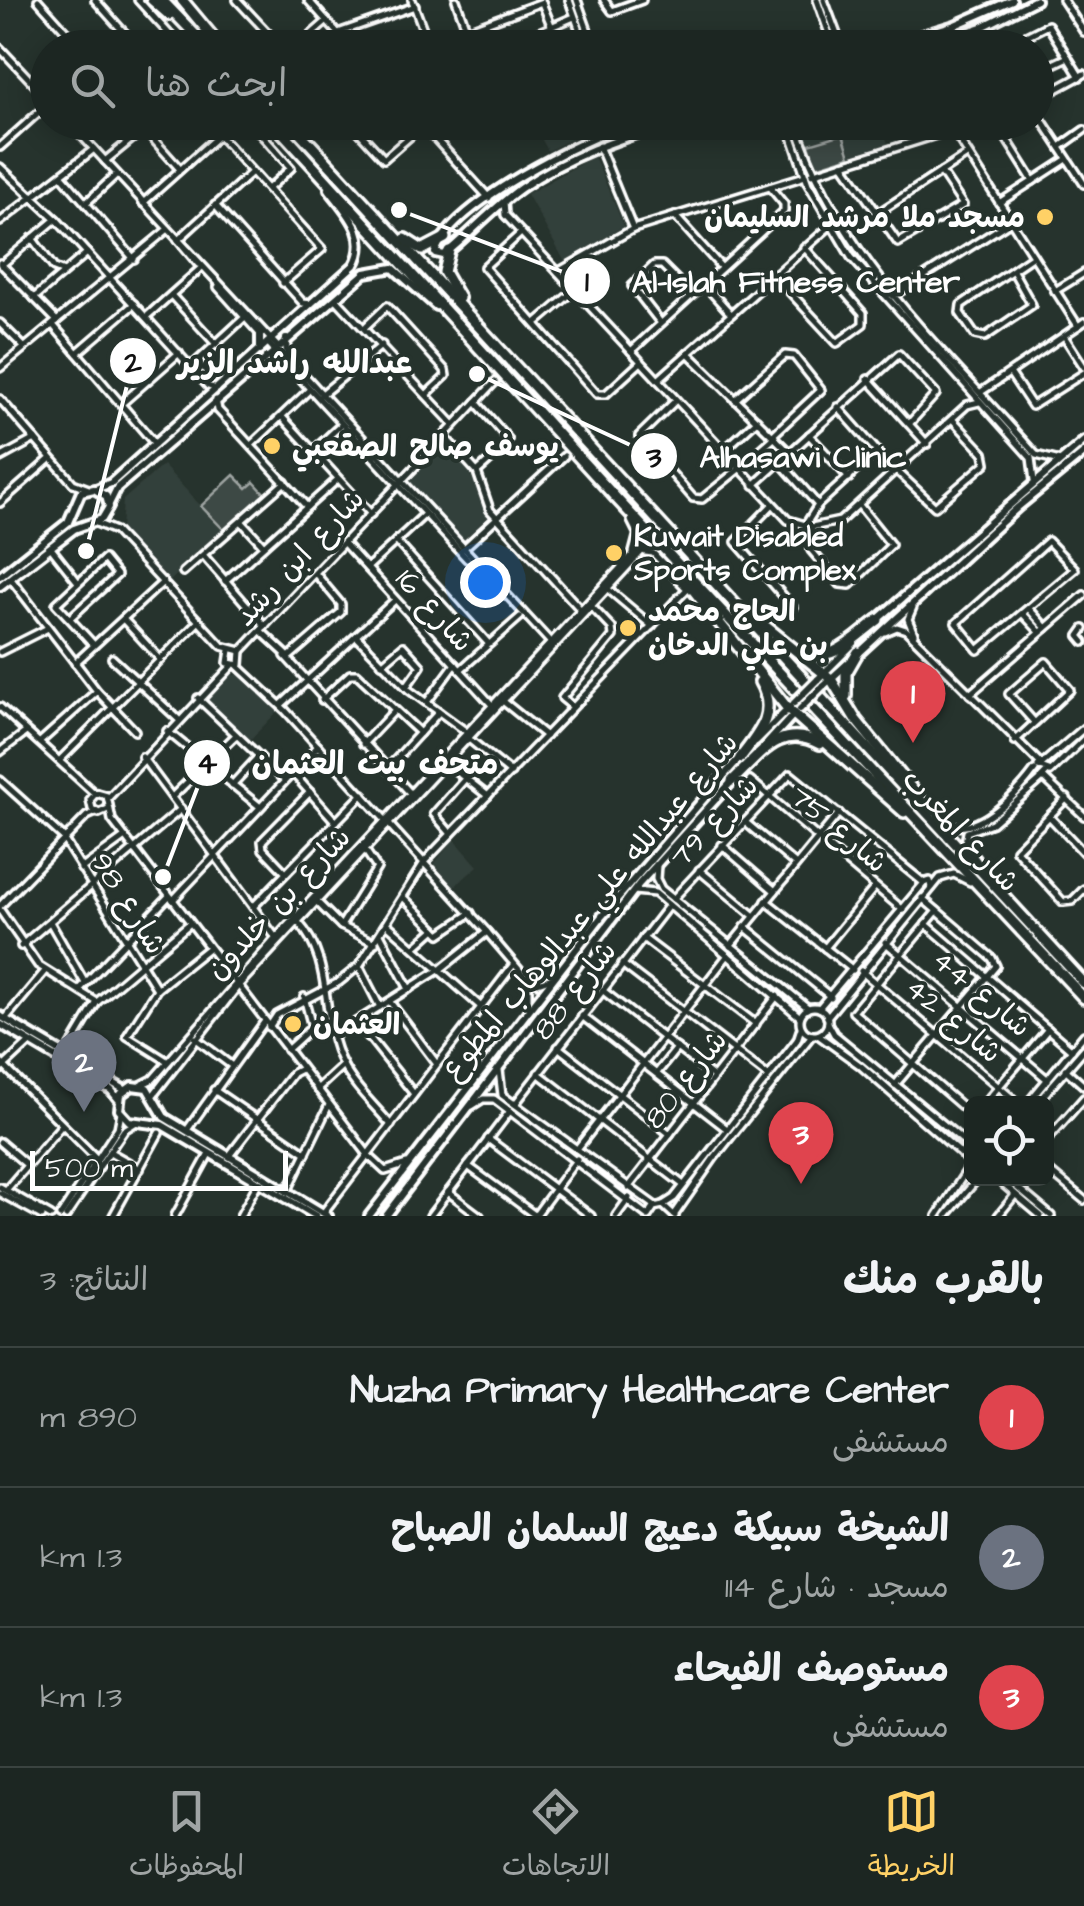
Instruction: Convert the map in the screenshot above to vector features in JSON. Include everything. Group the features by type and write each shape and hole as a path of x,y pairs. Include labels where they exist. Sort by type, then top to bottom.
{"highway":[{"path":"152,0 193,30"},
{"path":"162,0 196,30"},
{"path":"179,0 202,30"},
{"name":"شارع المغرب","path":"288,140 620,502 981,889 1082,991"},
{"name":"شارع المغرب","path":"306,140 1022,916 1082,991"},
{"path":"332,168 415,248 430,248 445,238"},
{"path":"448,252 444,272 450,286 497,347"},
{"path":"620,502 640,534 640,552"},
{"path":"658,542 740,650 794,709 836,753 929,833"},
{"path":"694,558 824,679 908,780 948,838"},
{"path":"776,635 807,654 824,656 878,620"},
{"path":"740,650 769,704 767,719 740,758"},
{"path":"858,652 844,686 860,726"},
{"path":"732,781 781,737 805,736 836,753"},
{"path":"1082,991 1084,1006"}],"main road":[{"path":"937,30 1012,0"},
{"path":"972,30 1036,0"},
{"path":"953,30 955,25"},
{"path":"584,140 550,157 489,198 445,238 435,253 440,256 448,252 504,202 554,168 618,140"},
{"path":"584,140 586,152"},
{"path":"550,157 556,160 554,168"},
{"path":"0,576 37,554 68,522 75,504 93,489 110,484 152,446 208,408 218,389 263,354 284,357 285,335 352,268 361,245 355,225 322,180"},
{"path":"37,554 74,529 93,523 109,507 114,492 183,424 285,335 368,271 393,268 468,337"},
{"path":"263,354 262,333 285,335"},
{"name":"شارع عبدالله علي عبدالوهاب المطوع","path":"370,1215 528,1009 740,758 824,679 878,620 1084,441"},
{"path":"133,474 130,470 152,446"},
{"name":"شارع عبدالله علي عبدالوهاب المطوع","path":"824,679 1084,454"},
{"path":"93,489 109,507"},
{"path":"75,504 79,518 93,523"},
{"path":"0,586 26,562"},
{"name":"شارع عبدالله علي عبدالوهاب المطوع","path":"386,1216 634,891 794,709"},
{"path":"6,1019 26,1042 125,1090 140,1086 154,1094 156,1106 176,1124 233,1154 238,1162 322,1215"},
{"path":"6,1019 66,1054 119,1100"},
{"path":"125,1090 119,1100 120,1113 163,1131 260,1187 289,1198 289,1193"},
{"path":"140,1122 156,1106"},
{"path":"163,1131 168,1122 176,1124"},
{"path":"278,1194 322,1215"}],"street":[{"path":"38,0 65,30"},
{"path":"46,9 55,0"},
{"path":"95,0 122,30"},
{"path":"138,0 166,30"},
{"path":"237,0 265,30"},
{"path":"309,0 335,30"},
{"path":"456,0 467,30 542,1 552,25"},
{"path":"568,0 579,30"},
{"path":"577,0 588,30"},
{"path":"604,0 612,11 642,0"},
{"path":"821,0 831,30"},
{"path":"1064,0 1084,32"},
{"path":"348,30 414,3 424,30"},
{"path":"541,30 574,17"},
{"path":"317,30 327,21"},
{"path":"1054,35 1082,76 1054,91"},
{"path":"0,48 30,82"},
{"path":"1054,64 1068,57"},
{"path":"0,147 30,119"},
{"path":"1060,146 1084,130"},
{"path":"1054,137 1083,181"},
{"path":"87,140 322,395 425,514 552,647"},
{"path":"105,162 131,140"},
{"path":"154,140 180,170"},
{"path":"143,202 213,140"},
{"path":"223,140 322,249 283,282"},
{"path":"266,140 291,168 268,190"},
{"path":"367,140 384,159 405,140"},
{"path":"436,140 489,198"},
{"path":"796,140 830,226 935,348"},
{"path":"558,272 633,229 921,140"},
{"path":"959,140 1081,324 982,392"},
{"path":"1007,140 1032,180"},
{"path":"600,146 633,229"},
{"path":"0,222 94,149"},
{"path":"877,214 967,155"},
{"path":"999,203 1067,160"},
{"path":"843,164 898,244 960,210 962,201 941,172"},
{"path":"0,167 56,219 179,353 208,386 218,410 307,507"},
{"path":"178,240 252,172"},
{"path":"86,203 117,174"},
{"path":"808,175 852,244 854,254 970,392 994,419 1040,457 1060,460"},
{"path":"62,176 134,259"},
{"path":"631,351 784,211 784,204 770,186"},
{"path":"504,202 505,215 521,233 788,520 808,526 840,521 953,420 967,405 970,392"},
{"path":"215,206 303,304 314,304"},
{"path":"489,214 505,215"},
{"path":"675,216 721,267"},
{"path":"56,219 1,265 55,323 152,446"},
{"path":"892,296 1010,221"},
{"path":"658,380 830,226"},
{"path":"0,367 168,229"},
{"path":"521,233 484,267 597,394 606,394 641,362"},
{"path":"32,238 54,268 64,272"},
{"path":"178,240 262,333"},
{"path":"845,248 850,249 852,244"},
{"path":"774,275 837,343 864,324 863,313 804,247"},
{"path":"34,298 88,253"},
{"path":"1012,271 1032,305 985,337 976,336 960,313 961,305 1034,256"},
{"path":"660,322 632,286 659,263 690,294"},
{"path":"146,317 201,268"},
{"path":"1056,291 1084,273"},
{"path":"704,284 731,314"},
{"path":"535,324 575,290"},
{"path":"171,295 216,344"},
{"path":"333,300 342,301 454,425"},
{"path":"77,353 134,304"},
{"path":"366,326 387,306 446,370 427,394"},
{"path":"191,367 245,317"},
{"path":"0,324 24,347"},
{"path":"1009,372 1032,406 1084,370 1064,336"},
{"path":"322,395 382,344"},
{"path":"121,404 179,353"},
{"path":"688,353 790,453"},
{"path":"754,486 899,354 935,392 936,398 909,424"},
{"path":"733,462 744,465 821,390 794,356 785,355 735,400"},
{"path":"284,357 341,425 552,647"},
{"path":"945,359 1001,414 1034,462 1034,481"},
{"path":"868,380 927,444"},
{"name":"شارع ابن رشد","path":"109,794 495,382"},
{"path":"208,386 218,389"},
{"path":"251,445 310,390"},
{"path":"0,399 73,483 93,489"},
{"path":"676,400 640,436 693,498 702,500 739,469"},
{"path":"476,402 507,436 506,446 477,472"},
{"path":"967,405 979,402"},
{"path":"838,407 877,451 818,505 808,526 812,550 840,584 850,584 892,545 859,505"},
{"path":"208,408 218,410"},
{"path":"994,419 1001,419 1001,414"},
{"path":"282,417 372,514"},
{"path":"723,452 758,420"},
{"path":"897,471 929,506 936,507 986,463 984,453 953,420"},
{"path":"313,451 341,425"},
{"path":"809,434 849,478"},
{"path":"444,436 477,472 496,518 582,611"},
{"path":"2,455 35,440"},
{"path":"461,550 564,456"},
{"path":"0,503 52,458"},
{"path":"780,462 818,505"},
{"path":"225,580 338,479"},
{"path":"182,572 284,482"},
{"path":"73,483 75,504"},
{"path":"772,506 736,542 793,608"},
{"path":"109,507 115,531"},
{"path":"367,568 425,514"},
{"path":"242,522 263,545"},
{"path":"93,523 115,531 232,660 281,705 426,862 528,980 528,1009"},
{"path":"1051,541 1076,569 1027,612 980,651 955,627 1051,541"},
{"path":"396,542 488,643"},
{"name":"شارع 16","path":"344,544 493,706"},
{"path":"51,548 77,581"},
{"path":"187,1130 267,1024 304,997 326,989 360,966 426,862 687,590 653,553 640,552"},
{"name":"شارع بن خلدون","path":"154,1094 194,1037 276,938 446,763 493,706 592,607 640,552"},
{"name":"شارع بن خلدون","path":"140,1086 153,1079 365,850 410,794 504,702 582,611 640,552"},
{"path":"204,556 306,682 410,794"},
{"path":"70,618 116,573 101,560 56,604 94,645"},
{"path":"285,656 294,656 341,612 341,604 314,574"},
{"path":"11,579 97,692 135,730"},
{"path":"75,663 163,582"},
{"path":"930,587 910,612 909,626 918,640 1084,816"},
{"path":"608,589 652,626"},
{"path":"970,694 1084,595"},
{"path":"281,705 395,600"},
{"path":"574,707 562,698 613,636 612,628 592,607"},
{"path":"1027,612 1043,630"},
{"path":"426,703 457,667 520,617"},
{"path":"123,619 160,659"},
{"path":"62,759 199,621"},
{"path":"870,641 897,627 918,640"},
{"path":"0,652 48,628"},
{"path":"1084,629 1079,636 1084,642"},
{"path":"356,636 406,688 511,773"},
{"path":"382,664 403,646 421,666 406,688"},
{"path":"232,660 241,651"},
{"path":"112,658 178,720"},
{"path":"1015,741 1071,688 1046,662 1010,694 1034,722"},
{"path":"322,700 354,673 420,733"},
{"path":"40,742 97,692"},
{"path":"198,698 284,780"},
{"path":"504,702 546,736"},
{"path":"1,710 62,759 96,793 109,794 108,808 134,850 366,1154 386,1171 408,1163"},
{"path":"363,744 394,712"},
{"path":"388,769 439,712"},
{"path":"908,780 952,826 966,826 988,816 1084,728"},
{"path":"167,731 258,806"},
{"path":"0,752 26,732"},
{"path":"172,797 236,735"},
{"path":"1022,916 965,843 970,829 994,822 1084,739"},
{"path":"82,986 318,746"},
{"path":"232,785 259,756"},
{"path":"142,757 276,938"},
{"path":"446,763 488,796"},
{"path":"1039,767 1046,776"},
{"path":"292,772 335,820"},
{"name":"شارع 79","path":"671,902 790,774 839,813"},
{"name":"شارع 98","path":"0,780 64,839 157,989"},
{"path":"451,834 434,816 464,780"},
{"name":"شارع 75","path":"750,780 902,910"},
{"path":"286,873 263,849 262,842 310,792"},
{"path":"87,816 96,793"},
{"path":"254,907 363,794"},
{"path":"1067,798 1016,845 1016,851 1063,902 1072,901 1084,889"},
{"path":"90,806 96,812"},
{"path":"82,986 44,971 21,946 0,908 87,816 108,808"},
{"path":"21,946 181,809"},
{"path":"730,946 839,813 924,883"},
{"path":"988,816 994,822"},
{"path":"1048,816 1084,853"},
{"path":"744,822 796,865"},
{"path":"80,868 125,837"},
{"path":"722,845 775,891"},
{"path":"341,926 377,868 365,850"},
{"path":"546,1131 577,1159 675,1215 704,1164 802,1039 800,1017 730,946 658,891 657,865"},
{"path":"700,870 754,916"},
{"path":"875,949 886,942 932,886 951,874 981,889"},
{"path":"759,976 808,1008 819,1008 875,949 924,883 930,881 932,886"},
{"path":"825,948 875,888"},
{"path":"634,891 658,891"},
{"path":"403,897 435,930 444,934 470,914"},
{"path":"895,1084 995,962 922,898"},
{"path":"766,901 852,970"},
{"path":"316,902 341,926 375,944"},
{"name":"شارع 88","path":"516,1104 671,902"},
{"path":"937,910 874,982 853,1014 964,1108"},
{"path":"50,922 82,986 97,1002"},
{"path":"298,922 318,950 342,1065 390,1126"},
{"path":"66,1054 97,1002 189,924"},
{"path":"387,924 442,968 480,1006"},
{"path":"926,924 1072,1050"},
{"path":"699,925 728,954 752,970"},
{"path":"745,926 831,997"},
{"path":"415,947 435,930"},
{"path":"335,1035 442,968 487,932"},
{"path":"380,934 409,989"},
{"path":"642,938 756,1024"},
{"name":"شارع 44","path":"886,942 1048,1080"},
{"path":"166,1061 128,1036 157,989 208,949"},
{"path":"576,1150 728,954"},
{"path":"815,1035 868,957"},
{"path":"322,1215 514,964"},
{"path":"622,964 768,1076"},
{"path":"360,966 380,1007"},
{"path":"6,1019 44,971"},
{"name":"شارع 42","path":"861,971 1009,1096"},
{"path":"528,980 538,984 554,977"},
{"path":"602,990 714,1077"},
{"name":"شارع 80","path":"628,1188 777,996"},
{"path":"286,1050 312,1028 304,997"},
{"path":"390,1002 437,1064"},
{"path":"800,1017 808,1008"},
{"path":"819,1008 831,1036 964,1150"},
{"path":"582,1016 727,1129"},
{"path":"357,1022 414,1094"},
{"path":"801,1028 815,1035"},
{"path":"991,1096 1048,1028"},
{"path":"1039,1096 1084,1035"},
{"path":"710,1156 768,1076 802,1039 831,1036"},
{"path":"194,1037 232,1066"},
{"path":"26,1042 1,1066 97,1160"},
{"path":"558,1046 670,1134"},
{"path":"656,1073 677,1048"},
{"path":"1042,1092 1084,1049"},
{"path":"860,1061 895,1084 925,1115"},
{"path":"316,1088 342,1065"},
{"path":"499,1068 502,1099 510,1110 538,1125"},
{"path":"233,1154 293,1073 302,1069"},
{"path":"1065,1069 1084,1086"},
{"path":"538,1073 683,1185"},
{"path":"214,1090 306,1154"},
{"path":"471,1106 486,1098 516,1104 601,1173"},
{"path":"1054,1132 1084,1098"},
{"path":"289,1193 329,1104"},
{"path":"430,1216 510,1110"},
{"path":"63,1216 119,1125 120,1113"},
{"path":"63,1216 126,1128 140,1122"},
{"path":"2,1190 62,1125"},
{"path":"113,1216 163,1131"},
{"path":"488,1139 592,1216"},
{"path":"0,1142 27,1165"},
{"path":"962,1146 964,1150"},
{"path":"110,1152 140,1170"},
{"path":"175,1216 212,1158"},
{"path":"468,1166 535,1216 577,1159"},
{"path":"609,1178 648,1216 704,1164"},
{"path":"1054,1175 1084,1200"},
{"path":"936,1216 964,1186"},
{"path":"946,1216 965,1186"},
{"path":"1007,1186 1040,1216"},
{"path":"1010,1186 1051,1216"},
{"path":"240,1216 260,1187"},
{"path":"2,1190 42,1216"},
{"path":"2,1190 51,1216"},
{"path":"448,1192 480,1216"},
{"path":"998,1216 1015,1194"},
{"path":"616,1216 629,1198"}],"shaded area":[{"path":"542,140 570,140 548,151"},
{"path":"807,140 887,140 888,144 816,167"},
{"path":"845,140 850,156 816,167 809,144"},
{"path":"594,156 624,226 565,262 527,194"},
{"path":"444,445 469,471 489,516 461,542 408,482"},
{"path":"163,465 224,531 170,581 121,529 123,500"},
{"path":"234,475 247,488 254,482 265,494 225,531 201,506"},
{"path":"226,675 242,675 278,711 248,742 206,700"},
{"path":"454,839 478,866 454,887 434,864"}],"place":[{"name":"Al-Islah Fitness Center","path":"399,210"},
{"name":"مسجد ملا مرشد السليمان","path":"1045,217"},
{"name":"Alhasawi Clinic","path":"477,374"},
{"name":"يوسف صالح الصقعبي","path":"272,446"},
{"name":"عبدالله راشد الزير","path":"86,551"},
{"name":"Kuwait Disabled Sports Complex","path":"614,553"},
{"name":"الحاج محمد بن علي الدخان","path":"628,628"},
{"name":"Nuzha Primary Healthcare Center","path":"913,743"},
{"name":"متحف بيت العثمان","path":"163,877"},
{"name":"العثمان","path":"293,1024"},
{"name":"الشيخة سبيكة دعيج السلمان الصباح","path":"84,1112"},
{"name":"مستوصف الفيحاء","path":"801,1184"}]}
